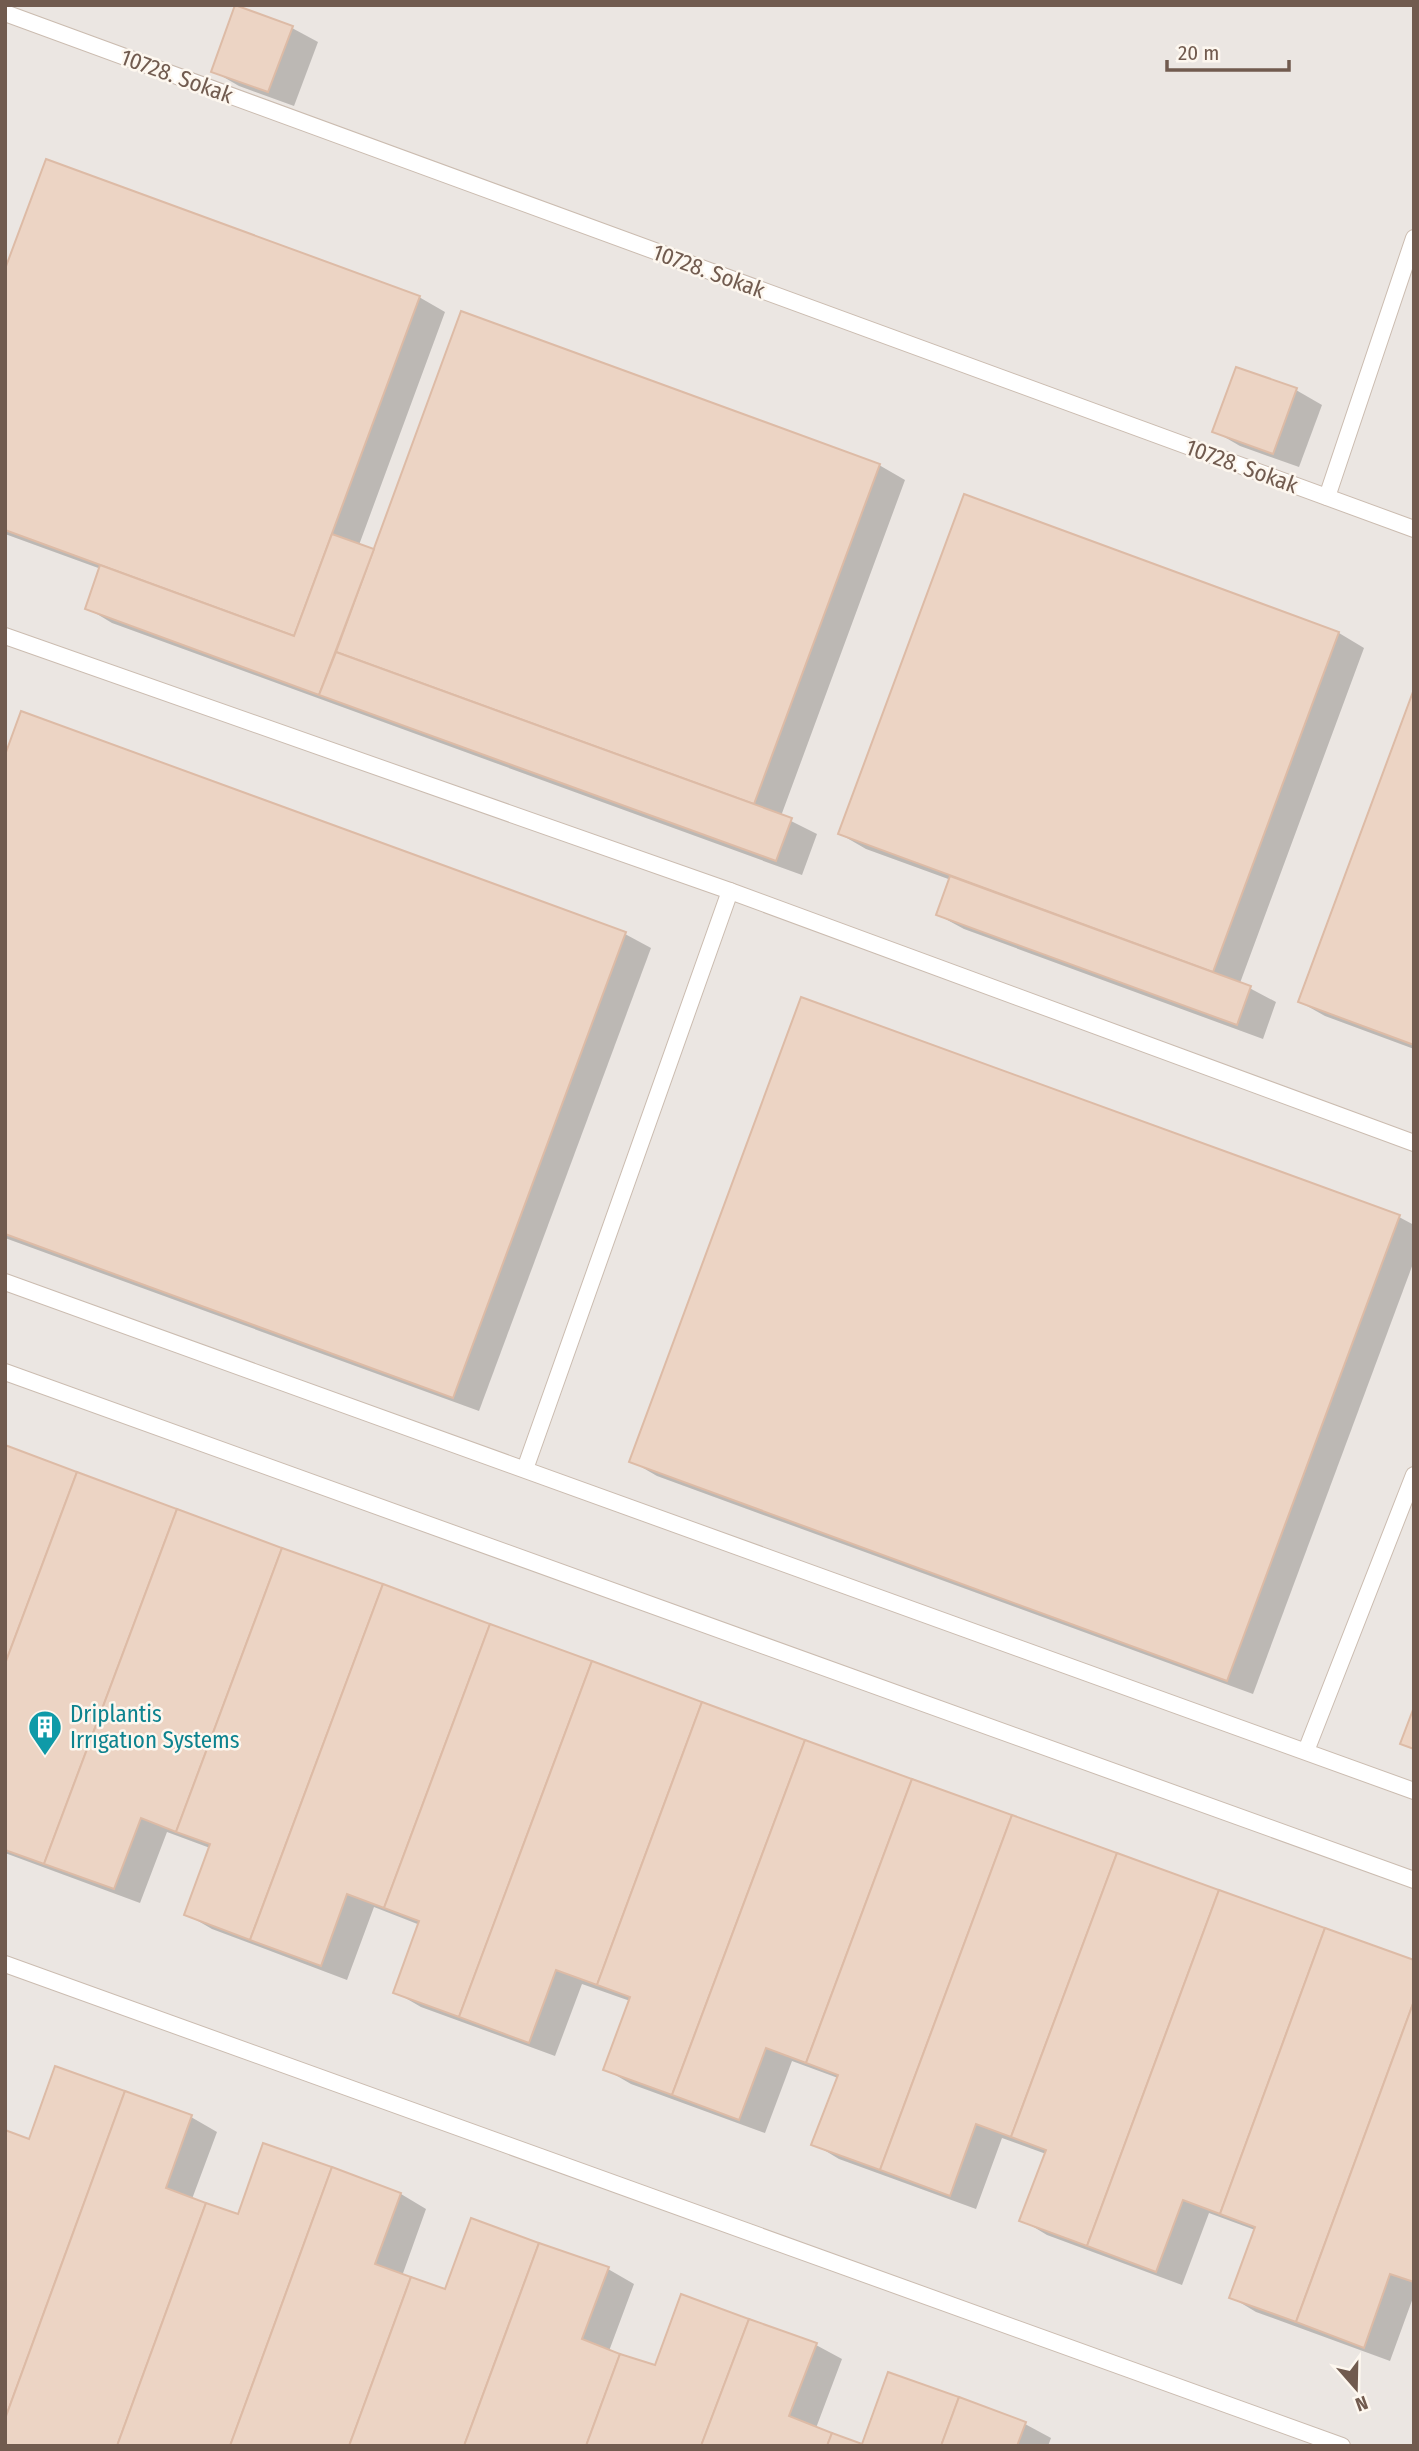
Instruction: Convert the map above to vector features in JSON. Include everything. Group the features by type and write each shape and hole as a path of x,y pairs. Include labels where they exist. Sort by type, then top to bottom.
{"lane":[{"name":"10728. Sokak","path":"5,13 1414,529"},
{"path":"1327,497 1414,238"},
{"path":"5,636 730,891 1414,1143"},
{"path":"525,1469 730,891"},
{"path":"5,1282 1414,1791"},
{"path":"5,1372 1414,1880"},
{"path":"1306,1751 1414,1475"},
{"path":"5,1964 1342,2446"}],"shaded area":[{"path":"5,5 1414,5 1414,2446 5,2446"}],"building":[{"path":"235,5 293,26 268,92 211,72"},
{"path":"46,159 420,296 294,636 5,530 5,269"},
{"path":"461,311 880,464 754,804 336,652"},
{"path":"1236,367 1297,388 1273,454 1212,432"},
{"path":"964,494 1339,632 1213,972 838,834"},
{"path":"332,534 374,549 319,695 85,609 100,565 294,636"},
{"path":"336,652 792,818 776,861 319,695"},
{"path":"1414,689 1414,1045 1298,1002"},
{"path":"21,711 626,932 453,1398 5,1234 5,755"},
{"path":"950,876 1251,986 1237,1025 936,915"},
{"path":"801,997 1400,1215 1227,1681 629,1462"},
{"path":"5,1445 77,1472 5,1664"},
{"name":"Driplantis Irrıgatıon Systems","path":"77,1472 177,1509 44,1864 5,1850 5,1664"},
{"path":"177,1509 282,1548 176,1832 141,1818 114,1889 44,1864"},
{"path":"282,1548 383,1584 250,1940 184,1915 210,1844 176,1832"},
{"path":"383,1584 490,1624 384,1908 347,1894 321,1966 250,1940"},
{"path":"490,1624 592,1661 459,2017 393,1993 419,1921 384,1908"},
{"path":"592,1661 702,1702 597,1985 556,1970 529,2043 459,2017"},
{"path":"702,1702 805,1740 672,2095 603,2070 630,1997 597,1985"},
{"path":"1414,1707 1414,1749 1400,1744"},
{"path":"805,1740 912,1779 806,2063 766,2048 739,2120 672,2095"},
{"path":"912,1779 1012,1815 880,2170 811,2145 838,2075 806,2063"},
{"path":"1012,1815 1117,1853 1011,2137 976,2124 950,2196 880,2170"},
{"path":"1117,1853 1219,1890 1087,2246 1019,2221 1046,2150 1011,2137"},
{"path":"1219,1890 1325,1928 1220,2214 1183,2200 1156,2272 1087,2246"},
{"path":"1325,1928 1414,1960 1414,2001 1296,2322 1229,2298 1255,2227 1220,2214"},
{"path":"1414,2001 1414,2282 1390,2274 1364,2348 1296,2322"},
{"path":"55,2066 125,2091 5,2419 5,2130 29,2139"},
{"path":"125,2091 192,2115 166,2188 206,2203 117,2446 5,2446 5,2419"},
{"path":"263,2143 332,2167 230,2446 117,2446 206,2203 238,2214"},
{"path":"332,2167 401,2193 375,2264 411,2277 349,2446 230,2446"},
{"path":"471,2218 539,2243 464,2446 349,2446 411,2277 445,2289"},
{"path":"539,2243 609,2267 582,2339 620,2354 586,2446 464,2446"},
{"path":"681,2294 749,2319 701,2446 586,2446 620,2354 655,2365"},
{"path":"749,2319 817,2343 789,2416 832,2433 827,2446 701,2446"},
{"path":"888,2372 959,2397 941,2446 827,2446 832,2433 862,2444"},
{"path":"959,2397 1026,2422 1017,2446 941,2446"}],"place":[{"name":"Driplantis Irrıgatıon Systems","path":"45,1757"}]}
